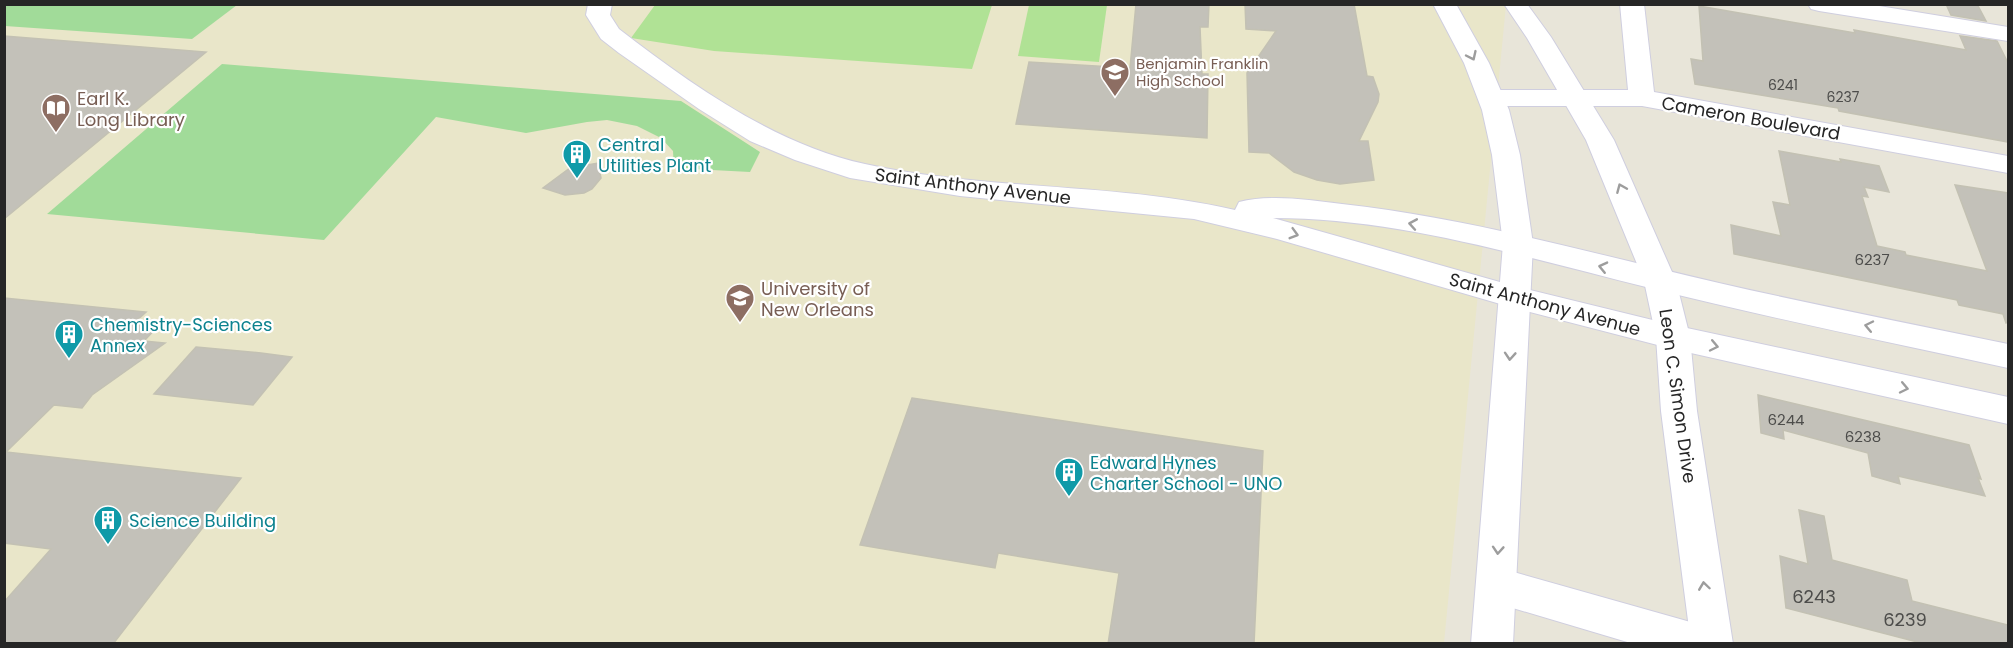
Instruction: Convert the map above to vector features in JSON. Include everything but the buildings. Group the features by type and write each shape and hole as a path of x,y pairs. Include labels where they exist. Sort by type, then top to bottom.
{"street":[{"name":"Saint Anthony Avenue","path":"600,4 598,15 610,34 708,103 760,135 805,154 860,172 919,182 1194,210 1281,230 1514,297 1673,338 2008,411"},
{"path":"1444,4 1463,35 1492,98 1508,170 1518,244 1492,644"},
{"name":"Leon C. Simon Drive","path":"1515,4 1576,97 1600,140 1660,281 1673,338 1679,411 1712,644"},
{"path":"1632,4 1642,98"},
{"path":"1819,4 2008,34"},
{"name":"Cameron Boulevard","path":"1492,98 1642,98 2008,165"},
{"name":"Saint Anthony Avenue","path":"1154,205 1302,209 1362,216 1518,244 1660,281 2008,356"},
{"path":"1496,585 1701,644"}],"shaded area":[{"name":"University of New Orleans","path":"4,5 1506,5 1444,643 5,643"}],"green space":[{"path":"4,5 237,5 192,39 5,26"},
{"path":"655,5 992,5 972,69 714,51 631,38"},
{"path":"1029,5 1107,5 1099,62 1018,56"},
{"path":"222,64 681,101 760,152 750,172 674,168 673,151 661,138 637,126 607,120 526,133 436,117 324,240 47,214"}],"place":[{"name":"Benjamin Franklin High School","path":"1115,98"},
{"name":"Earl K. Long Library","path":"56,134"},
{"name":"Central Utilities Plant","path":"577,180"},
{"name":"University of New Orleans","path":"740,324"},
{"name":"Chemistry-Sciences Annex","path":"69,360"},
{"name":"Edward Hynes Charter School - UNO","path":"1069,498"},
{"name":"Science Building","path":"108,546"}]}
